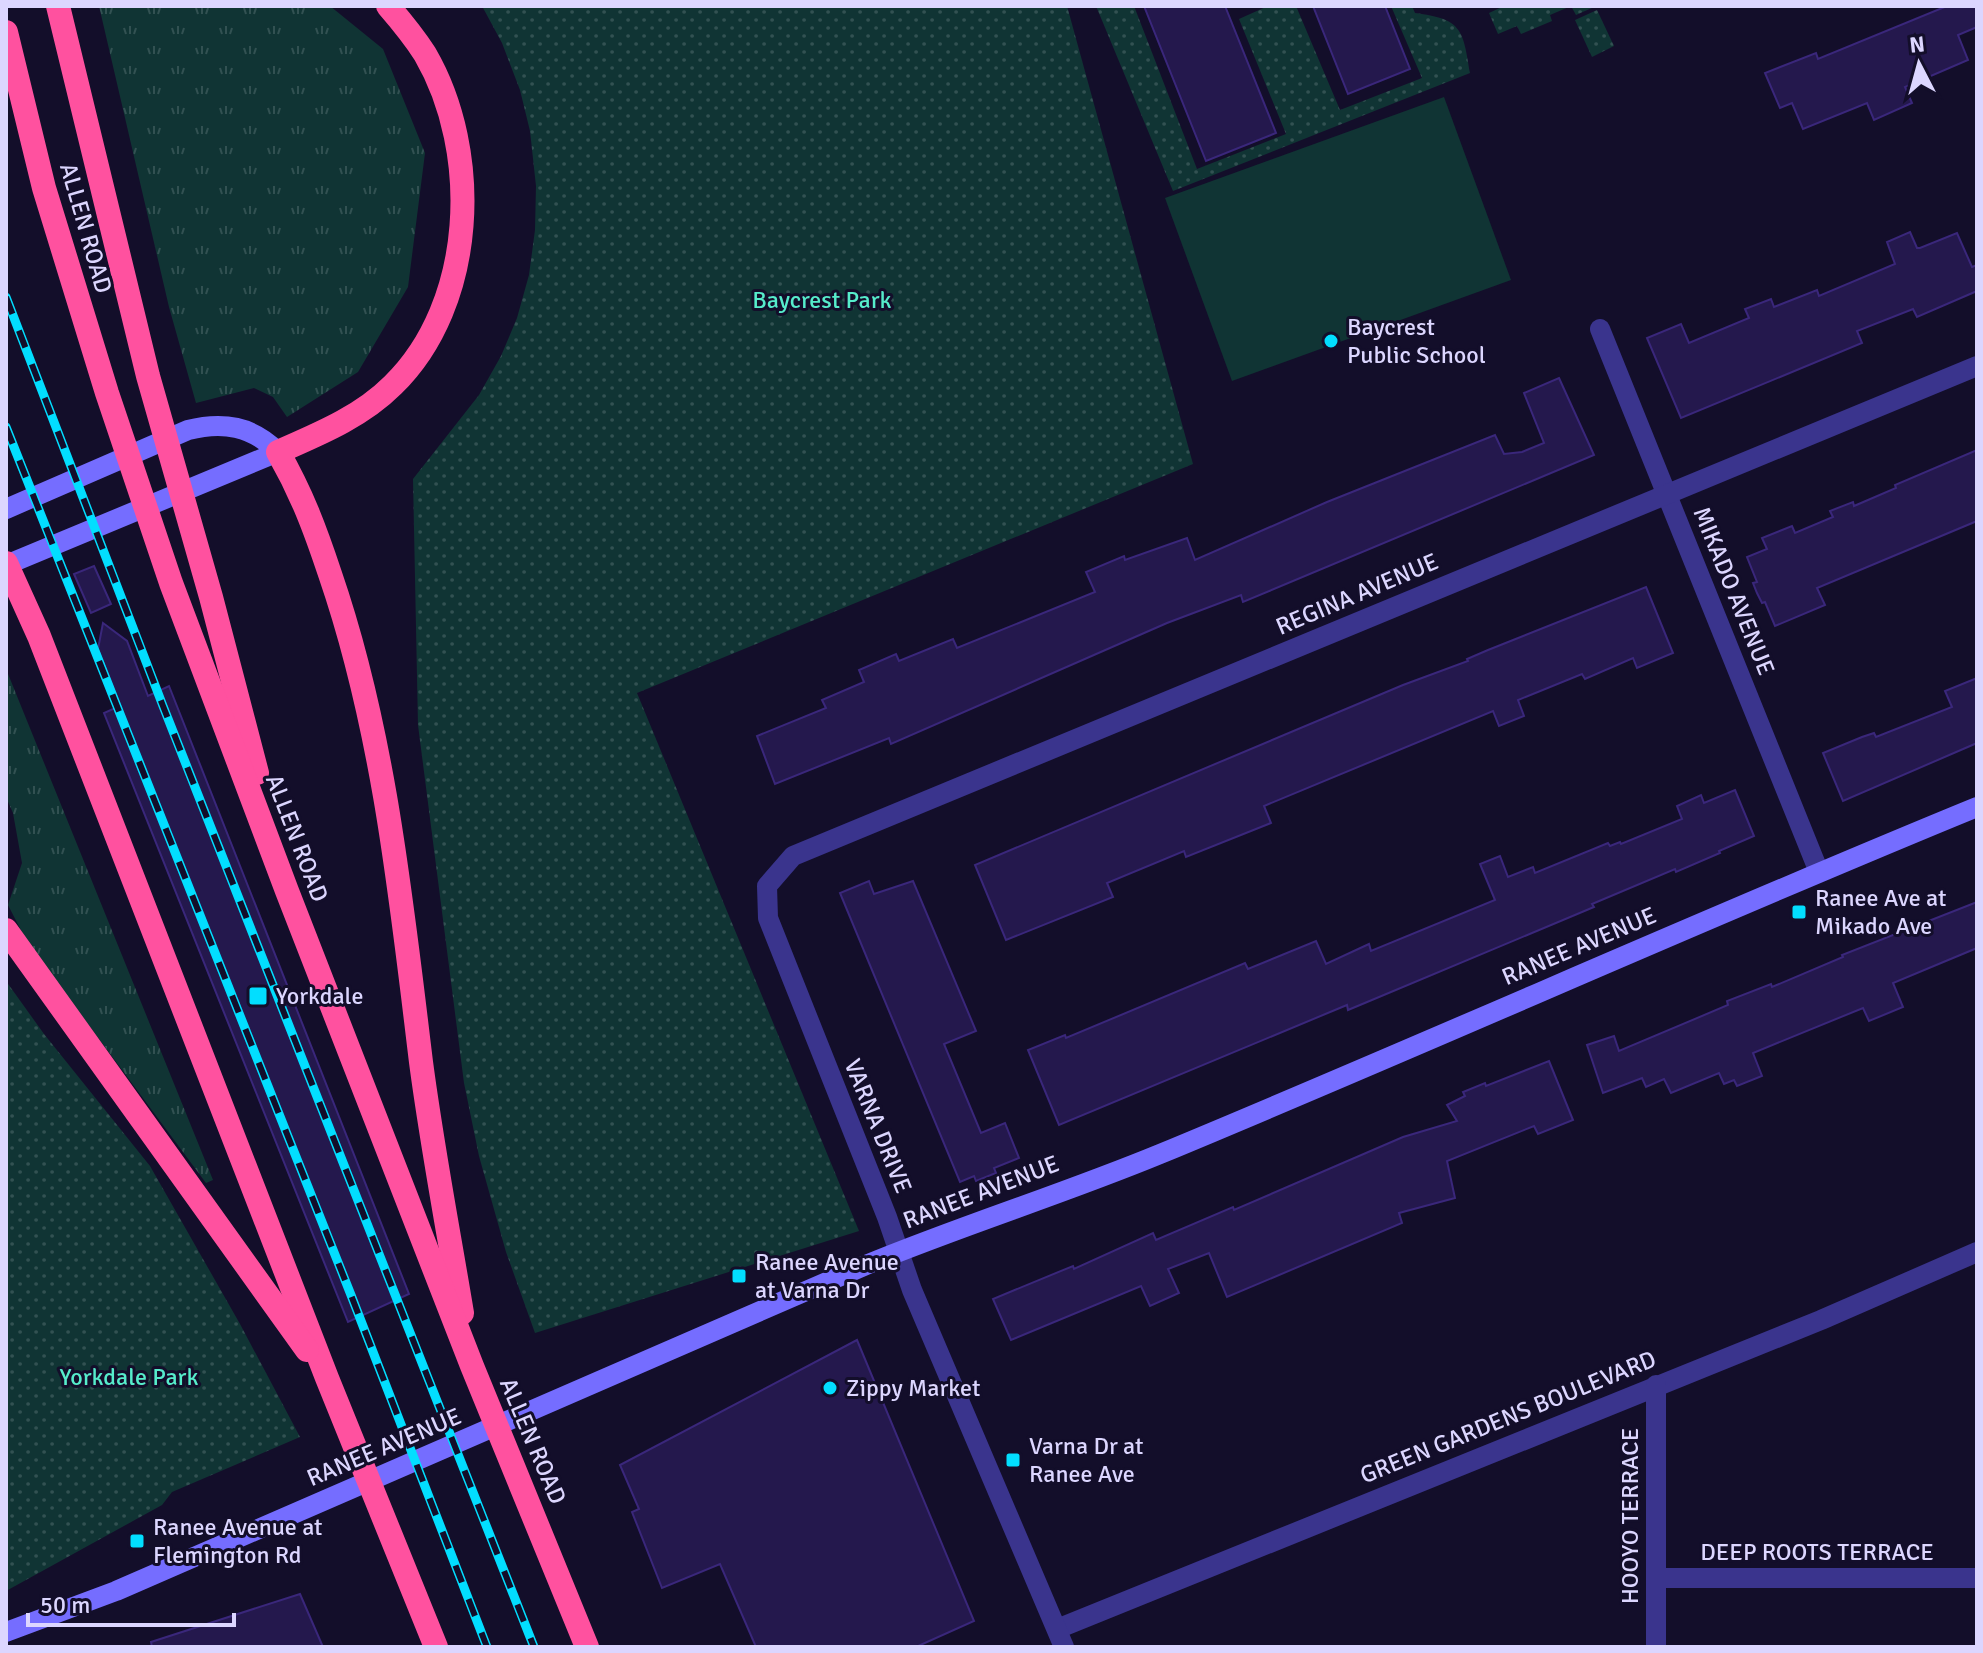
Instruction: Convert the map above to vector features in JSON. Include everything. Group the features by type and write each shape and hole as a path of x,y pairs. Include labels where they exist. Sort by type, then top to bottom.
{"highway":[{"path":"388,6 426,56 450,119 461,191 457,263 435,328 418,356 394,385 359,413 278,452 301,491 343,610 373,732 392,845 431,1128 472,1366"},
{"path":"59,8 148,376 203,568 287,891"},
{"name":"ALLEN ROAD","path":"6,32 44,188 107,393 171,583 472,1366 587,1647"},
{"path":"6,564 39,636 327,1378 436,1647"},
{"path":"6,930 210,1219 327,1378"}],"street":[{"name":"MIKADO AVENUE","path":"1600,329 1819,872"},
{"name":"REGINA AVENUE","path":"767,886 793,856 1977,366"},
{"path":"6,509 188,430 209,425 243,429 268,442 278,452 6,564"},
{"name":"RANEE AVENUE","path":"6,1632 116,1591 898,1251 1157,1155 1977,807"},
{"name":"VARNA DRIVE","path":"767,886 768,918 912,1290 1060,1638"},
{"name":"GREEN GARDENS BOULEVARD","path":"1060,1638 1977,1252"},
{"name":"HOOYO TERRACE","path":"1656,1385 1656,1647"},
{"name":"DEEP ROOTS TERRACE","path":"1657,1578 1977,1578"}],"green space":[{"path":"99,6 330,6 383,49 425,153 408,287 358,372 287,417 273,397 254,388 196,403 169,307"},
{"name":"Baycrest Park","path":"482,6 1067,6 1193,464 637,693 859,1231 535,1333 506,1252 479,1156 464,1083 418,725 413,479 479,395 501,356 517,318 529,275 535,230 536,186 530,131 520,90 502,43"},
{"path":"1096,6 1134,6 1197,169 1286,134 1239,19 1268,6 1296,6 1340,110 1422,78 1391,6 1412,6 1415,13 1442,19 1457,28 1465,45 1470,73 1173,191"},
{"path":"1504,6 1571,6 1550,15 1552,21 1521,34 1517,26 1498,34 1489,13"},
{"path":"1571,6 1594,6 1594,7 1576,15"},
{"path":"1597,10 1614,46 1592,57 1575,20"},
{"path":"1444,97 1511,280 1232,381 1165,198"},
{"path":"6,669 213,1180 206,1183 27,942 8,905 22,863 13,813 6,797"},
{"name":"Yorkdale Park","path":"6,981 44,1034 150,1166 300,1437 172,1492 162,1505 6,1591"}],"building":[{"path":"1144,6 1225,6 1276,133 1206,161"},
{"path":"1313,6 1385,6 1410,69 1348,94"},
{"path":"1947,6 1977,6 1977,27 1958,35 1968,60 1905,87 1912,103 1874,120 1867,103 1803,129 1792,103 1780,108 1765,73 1816,53 1818,59"},
{"path":"1910,232 1917,248 1957,233 1972,267 1977,265 1977,291 1917,317 1913,309 1857,331 1862,343 1681,418 1647,338 1681,324 1689,343 1749,318 1745,309 1771,299 1774,307 1817,290 1819,296 1895,264 1887,242"},
{"path":"1559,378 1594,455 1243,602 1241,595 1167,623 891,744 889,738 775,784 757,736 826,708 822,700 864,682 859,670 896,654 899,661 953,639 957,648 1095,592 1086,572 1124,556 1125,560 1187,538 1195,560 1327,502 1495,435 1504,454 1522,452 1544,443 1524,393"},
{"path":"1977,450 1977,521 1817,588 1825,605 1775,626 1765,602 1762,603 1757,593 1753,583 1757,582 1747,557 1767,549 1762,538 1792,526 1795,533 1833,517 1830,511 1853,502 1854,506"},
{"path":"94,566 111,604 91,613 74,574"},
{"path":"1646,587 1673,653 1637,668 1633,658 1585,679 1582,674 1518,700 1524,716 1499,726 1493,711 1264,806 1271,823 1186,857 1184,851 1107,883 1113,897 1006,940 975,865 1403,685"},
{"path":"103,623 127,641 148,696 169,686 409,1294 348,1322 104,713 120,706 98,649"},
{"path":"1977,678 1977,743 1843,801 1823,753 1874,733 1876,737 1952,707 1945,691"},
{"path":"1735,790 1754,836 1720,853 1592,904 1594,907 1348,1010 1347,1005 1059,1125 1028,1050 1065,1035 1066,1038 1245,963 1248,969 1316,941 1326,964 1369,944 1371,951 1495,900 1480,864 1500,856 1508,877 1533,867 1535,873 1608,843 1610,846 1621,844 1682,819 1677,806 1701,795 1704,803"},
{"path":"869,881 874,894 913,881 976,1031 944,1044 981,1133 1005,1123 1019,1158 994,1168 996,1173 976,1181 974,1176 960,1182 840,893"},
{"path":"1977,902 1977,948 1893,983 1903,1007 1869,1021 1863,1008 1753,1053 1762,1076 1737,1086 1734,1080 1724,1084 1719,1073 1671,1093 1664,1079 1646,1087 1642,1078 1603,1093 1587,1045 1614,1036 1619,1051 1728,1005 1727,1001 1771,984 1772,987 1842,955"},
{"path":"1549,1061 1573,1120 1538,1134 1534,1126 1447,1161 1455,1198 1399,1213 1402,1223 1227,1297 1209,1253 1168,1269 1179,1293 1150,1306 1141,1286 1011,1340 993,1299 1073,1266 1074,1269 1153,1233 1156,1240 1233,1207 1234,1210 1403,1137 1457,1121 1447,1105 1465,1096 1463,1092"},
{"path":"857,1340 974,1621 916,1647 756,1647 720,1564 662,1588 632,1512 639,1509 620,1465"},
{"path":"300,1594 323,1647 152,1647 151,1642"}],"railway":[{"path":"6,297 163,706 534,1647"},
{"path":"6,427 351,1295 487,1647"}],"place":[{"name":"Baycrest Public School","path":"1331,341"},
{"name":"Ranee Ave at Mikado Ave","path":"1799,912"},
{"name":"Yorkdale","path":"258,996"},
{"name":"Ranee Avenue at Varna Dr","path":"739,1276"},
{"name":"Zippy Market","path":"830,1388"},
{"name":"Varna Dr at Ranee Ave","path":"1013,1460"},
{"name":"Ranee Avenue at Flemington Rd","path":"137,1541"}]}
